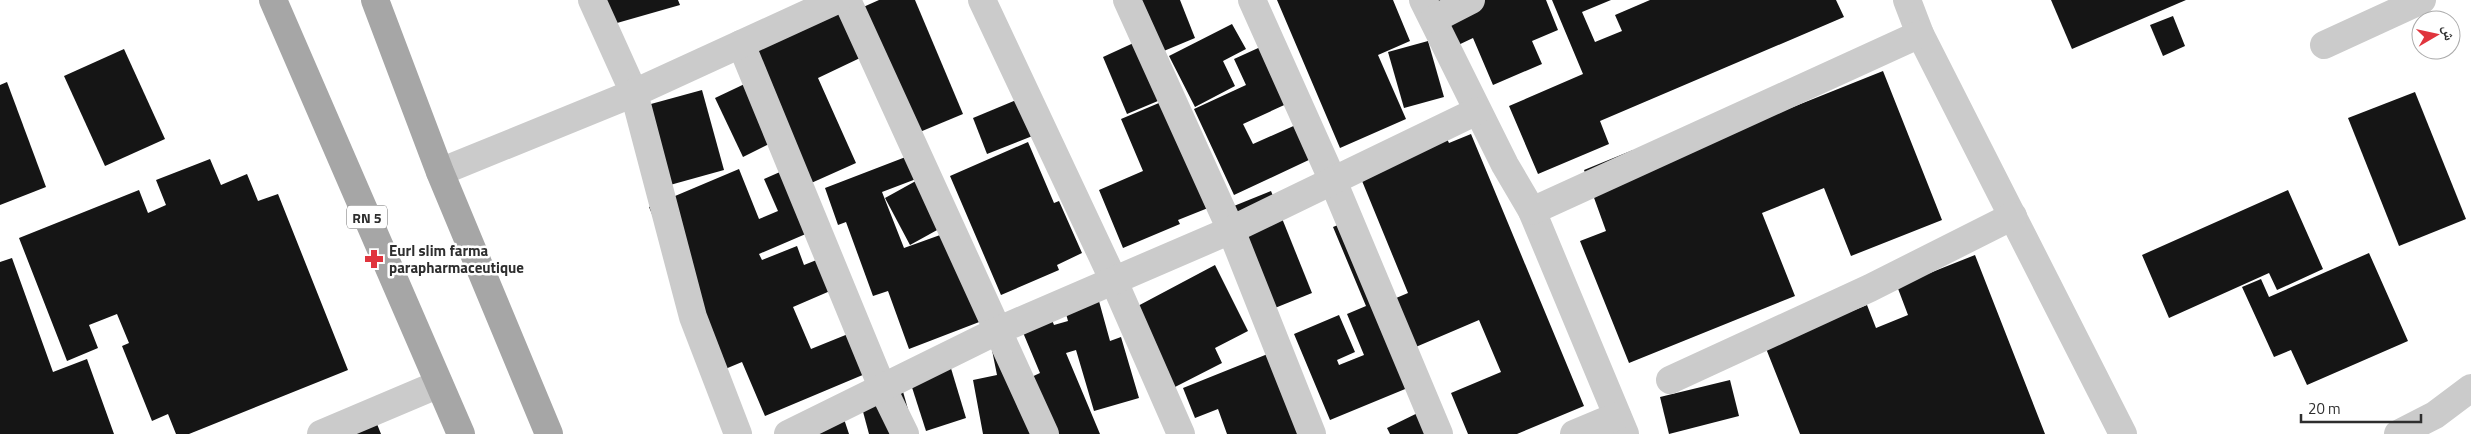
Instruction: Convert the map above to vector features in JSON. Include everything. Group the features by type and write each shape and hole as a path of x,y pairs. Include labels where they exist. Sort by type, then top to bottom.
{"main road":[{"name":"RN 5","path":"273,0 461,434"},
{"path":"375,0 440,172 549,434"}],"street":[{"path":"592,0 634,93 693,317 738,434"},
{"path":"440,172 634,93 837,0"},
{"path":"847,0 1000,330 1045,434"},
{"path":"982,0 1114,279 1181,434"},
{"path":"1127,0 1231,230 1312,434"},
{"path":"1252,0 1333,181 1439,434"},
{"path":"1471,0 1428,10 1477,111 1532,211 1621,425 1574,434"},
{"path":"1907,0 1920,34 2123,434"},
{"path":"2324,45 2422,0"},
{"path":"1532,211 1920,34"},
{"path":"741,44 882,387 905,434"},
{"path":"788,434 1000,330 1114,279 1231,230 1477,111"},
{"path":"1670,380 1870,288 2013,216"},
{"path":"321,434 439,384"},
{"path":"2398,434 2435,415 2471,388"}],"building":[{"path":"589,0 678,0 680,5 596,29"},
{"path":"879,0 915,0 963,114 915,134 861,8"},
{"path":"1137,0 1180,0 1195,38 1159,53"},
{"path":"1277,0 1393,0 1410,41 1378,55 1406,119 1340,148"},
{"path":"1434,0 1546,0 1558,30 1532,41 1542,64 1493,85 1473,38 1454,47"},
{"path":"1552,0 1611,0 1582,12 1595,42 1622,31 1615,15 1650,0 1836,0 1844,17 1600,121 1609,144 1538,174 1509,106 1583,74"},
{"path":"2051,0 2186,0 2072,49"},
{"path":"838,9 860,58 818,78 856,163 809,184 749,49"},
{"path":"2173,16 2185,46 2163,56 2150,25"},
{"path":"1232,24 1246,49 1223,61 1235,86 1195,107 1169,56"},
{"path":"1140,40 1165,98 1127,114 1103,57"},
{"path":"1428,41 1444,97 1404,108 1388,52"},
{"path":"1267,44 1293,101 1243,124 1253,144 1298,124 1313,158 1234,195 1194,109 1246,85 1234,59"},
{"path":"124,49 165,139 105,166 64,76"},
{"path":"1883,71 1942,220 1851,256 1824,188 1762,213 1795,296 1629,363 1580,241 1606,231 1584,170 1633,150 1640,168"},
{"path":"753,80 781,138 743,157 715,98"},
{"path":"7,82 46,187 0,205 0,85"},
{"path":"702,90 724,170 652,190 629,110"},
{"path":"2415,92 2466,219 2399,246 2348,118"},
{"path":"1021,98 1035,135 987,154 973,118"},
{"path":"1166,100 1213,206 1178,220 1180,224 1123,248 1099,190 1143,171 1121,119"},
{"path":"1471,134 1584,406 1517,434 1468,434 1451,393 1501,372 1479,320 1397,355 1410,387 1330,420 1294,334 1339,315 1355,352 1337,360 1339,365 1364,355 1347,314 1366,306 1333,227 1355,218 1389,301 1408,293 1360,176 1447,139 1449,143"},
{"path":"1028,142 1054,203 1059,201 1082,253 1057,265 1059,270 1001,295 950,176"},
{"path":"916,153 924,176 882,192 904,248 954,230 987,319 909,349 888,291 873,296 846,222 838,225 825,188"},
{"path":"210,159 221,185 247,174 258,201 278,194 348,370 189,434 176,434 168,414 152,421 122,346 129,343 117,314 89,325 98,348 67,361 19,238 139,190 148,213 166,205 156,180"},
{"path":"789,168 815,230 759,254 762,260 797,246 804,265 824,257 837,288 793,307 811,349 848,334 865,374 765,416 742,362 718,372 649,207 739,169 759,219 778,211 764,179"},
{"path":"923,177 948,224 910,245 885,198"},
{"path":"2288,190 2323,269 2277,290 2269,273 2169,318 2142,255"},
{"path":"1271,191 1312,293 1265,312 1224,210"},
{"path":"2369,253 2408,341 2307,385 2291,350 2274,357 2242,287 2261,279 2269,297"},
{"path":"1975,255 2045,434 1800,434 1765,346 1867,305 1876,328 1908,315 1897,286"},
{"path":"12,258 53,372 87,359 114,434 0,434 0,262"},
{"path":"1215,265 1248,331 1215,348 1222,363 1175,387 1134,308"},
{"path":"1094,283 1110,341 1121,337 1139,398 1094,411 1076,350 1066,353 1100,434 983,434 973,380 997,375 992,350 1025,380 1040,373 1019,323 1048,310 1054,325 1068,321 1060,292"},
{"path":"1275,351 1308,434 1227,434 1218,409 1195,418 1183,388"},
{"path":"950,365 966,418 926,431 909,378"},
{"path":"1730,380 1739,416 1669,434 1660,397"},
{"path":"900,381 915,434 869,434 858,393"},
{"path":"1434,405 1448,434 1390,434 1387,428"},
{"path":"375,419 381,434 336,434"},
{"path":"844,419 849,434 802,434"}],"place":[{"name":"Eurl slim farma parapharmaceutique","path":"374,259"}]}
